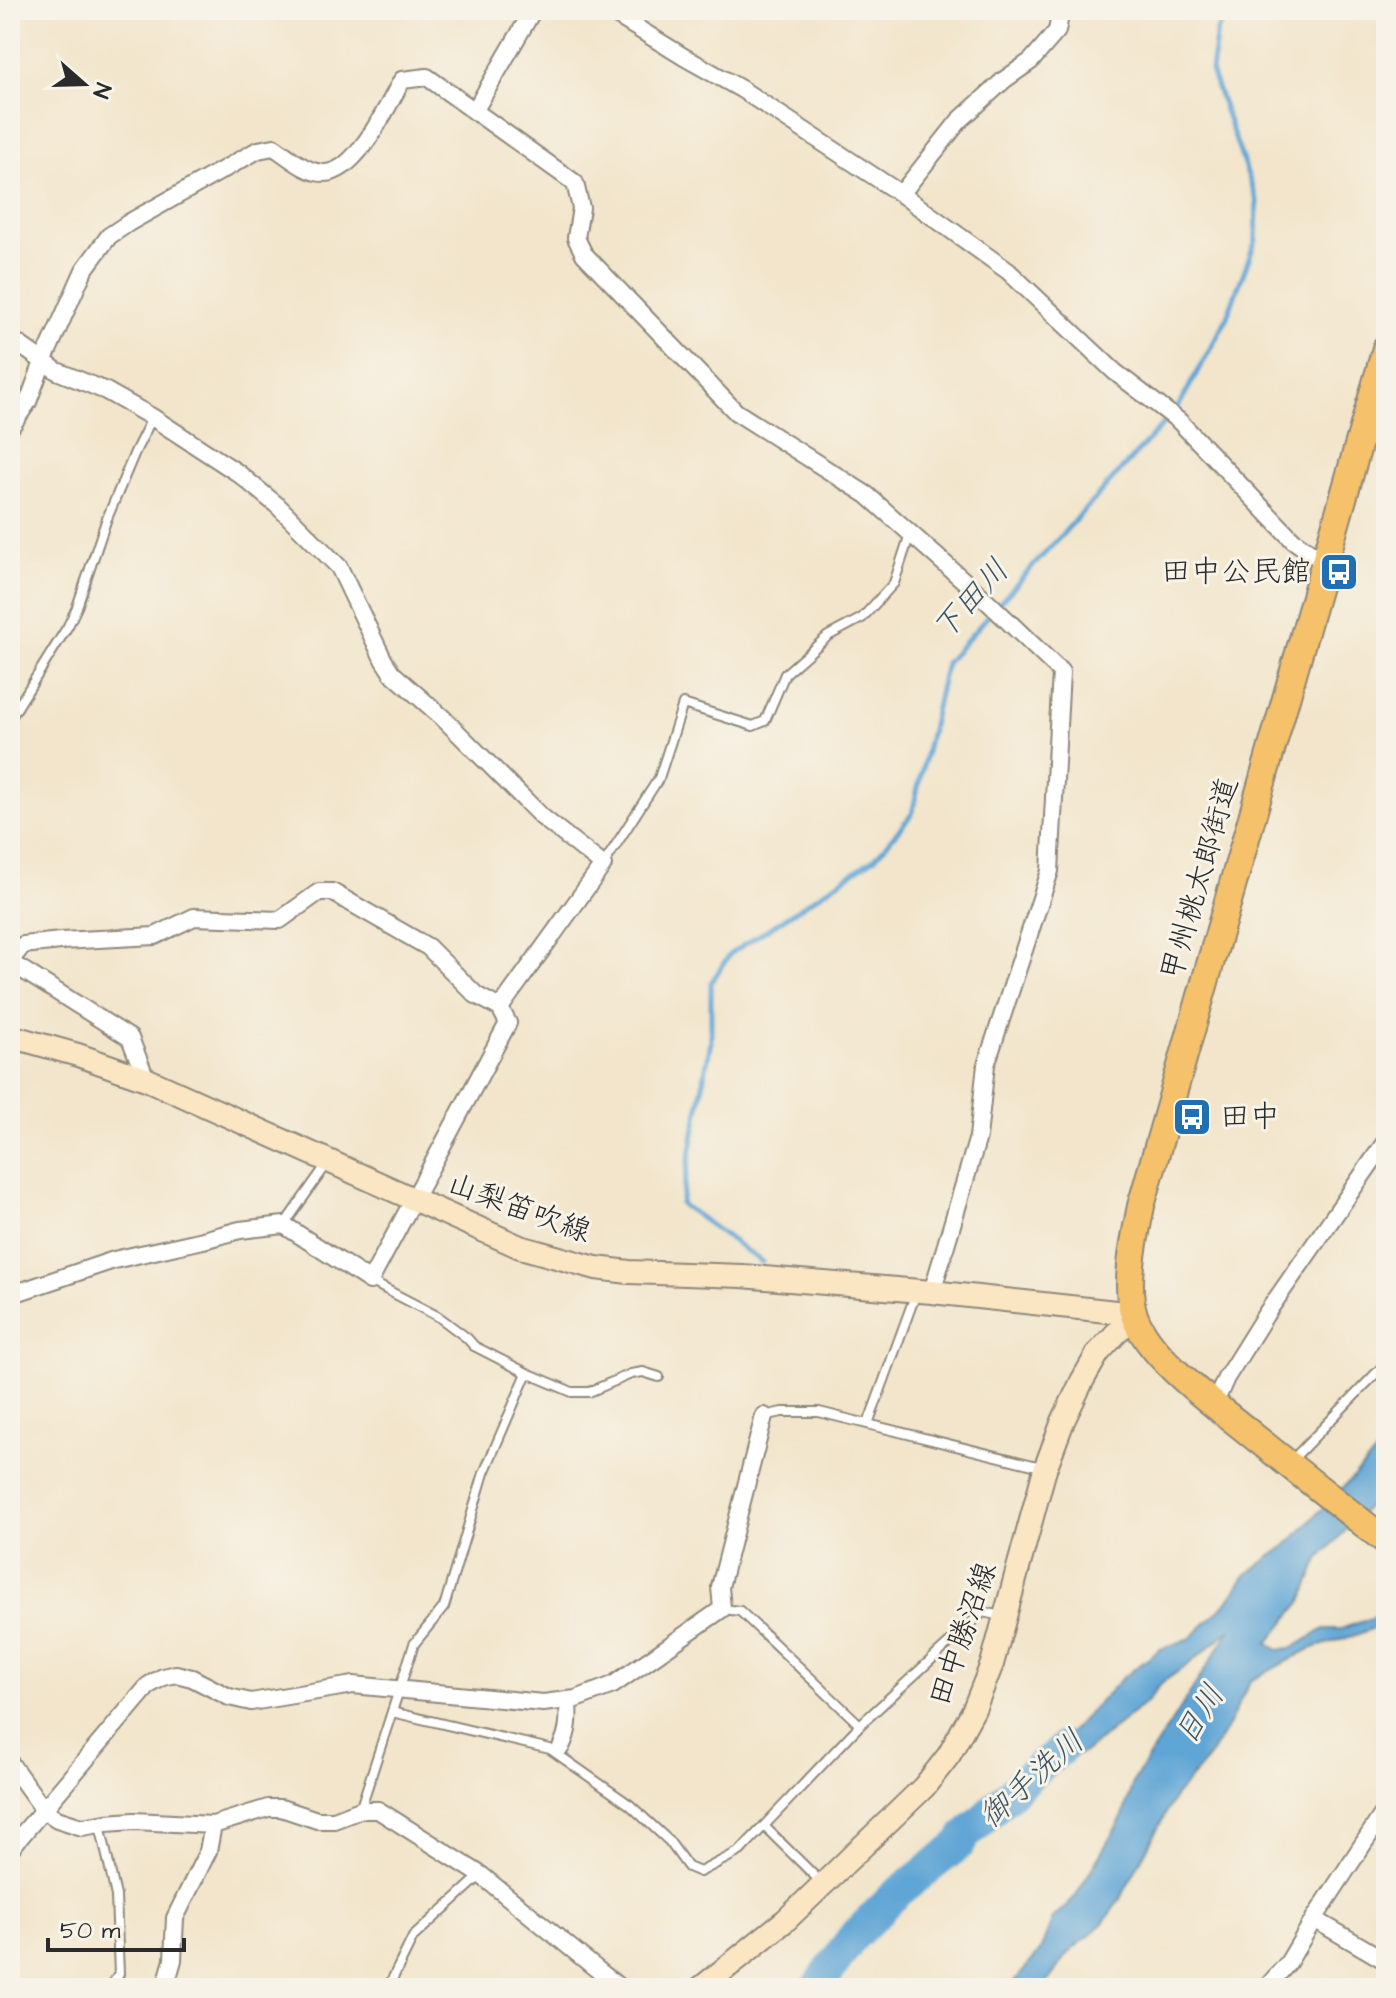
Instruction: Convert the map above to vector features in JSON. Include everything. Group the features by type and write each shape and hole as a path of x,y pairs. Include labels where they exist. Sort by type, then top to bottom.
{"highway":[{"name":"甲州桃太郎街道","path":"1386,348 1378,404 1324,562 1141,1206 1130,1281 1134,1314 1146,1338 1169,1364 1214,1405 1386,1541"}],"main road":[{"name":"山梨笛吹線","path":"10,1036 146,1079 520,1247 596,1268 924,1291 1134,1314"},
{"name":"田中勝沼線","path":"701,1988 786,1920 924,1787 949,1755 974,1709 992,1664 1045,1469 1063,1421 1098,1353 1134,1314"}],"street":[{"path":"475,110 533,10"},
{"path":"608,10 741,89 901,194 1008,271 1115,372 1166,409 1293,540 1324,562"},
{"path":"901,194 959,121 1004,80 1031,61 1057,31 1061,10"},
{"path":"10,428 28,402 84,270 109,236 258,150 274,147 313,171 327,174 348,163 368,141 402,80 427,77 575,183 581,208 576,238 584,254 736,412 867,495 1061,672 1050,871 986,1065 978,1137 924,1291"},
{"path":"10,338 57,371 106,391 152,417 238,473 278,506 339,567 392,673 443,718 542,817 603,865 500,1008"},
{"path":"10,1295 114,1260 240,1230 284,1225 370,1281 508,1023 500,1008 476,995 428,947 332,892 319,892 280,920 194,917 155,936 23,945 10,962 130,1038 146,1079"},
{"path":"1214,1405 1226,1378 1266,1314 1386,1141"},
{"path":"10,1849 149,1685 163,1677 176,1674 192,1678 229,1697 251,1702 353,1685 543,1703 576,1699 613,1685 722,1609 720,1587 764,1416"},
{"path":"558,1750 568,1733 568,1700"},
{"path":"10,1763 44,1810 57,1819 82,1827 134,1821 213,1825 268,1808 281,1808 317,1820 334,1820 360,1810 378,1810 481,1875 620,1988"},
{"path":"1266,1988 1288,1963 1386,1809"},
{"path":"165,1988 173,1960 175,1918 208,1851 213,1825"},
{"path":"1314,1919 1386,1961"}],"lane":[{"path":"10,719 77,607 106,521 152,417"},
{"path":"603,865 659,778 683,704 753,726 765,721 785,674 828,636 862,618 894,583 910,533"},
{"path":"284,1225 329,1161"},
{"path":"370,1281 439,1317 474,1346 572,1392 589,1392 631,1374 643,1372 659,1377"},
{"path":"868,1424 924,1291"},
{"path":"1288,1464 1386,1363"},
{"path":"360,1810 414,1644 444,1607 484,1473 527,1373"},
{"path":"764,1416 782,1412 819,1412 1045,1469"},
{"path":"722,1609 740,1611 860,1725"},
{"path":"392,1712 558,1750 630,1805 669,1841 688,1867 700,1872 740,1851 860,1725 983,1612 1004,1617"},
{"path":"99,1824 116,1896 119,1974 110,1988"},
{"path":"764,1826 823,1884"},
{"path":"388,1988 413,1937 481,1875"}],"water":[{"name":"日川","path":"1386,1443 1386,1496 1366,1508 1319,1559 1302,1601 1268,1643 1279,1650 1295,1647 1324,1629 1341,1629 1386,1613 1386,1623 1310,1649 1250,1681 1226,1730 1208,1759 1175,1796 1121,1898 1102,1924 1067,1954 1044,1988 1011,1988 1040,1951 1053,1918 1075,1897 1123,1816 1133,1782 1231,1629 1160,1684 1148,1701 1085,1752 1030,1775 1122,1678 1161,1649 1191,1638 1228,1601 1247,1574 1287,1545"}],"waterway":[{"name":"下田川","path":"762,1262 681,1204 711,1041 711,983 730,954 875,858 912,814 946,663 1177,409 1225,322 1256,240 1257,201 1211,71 1217,30 1234,10"},
{"name":"御手洗川","path":"817,1988 852,1938 896,1894 960,1844 1030,1775 1064,1747"}],"place":[{"name":"田中公民館","path":"1339,572"},
{"name":"田中","path":"1192,1117"}]}
